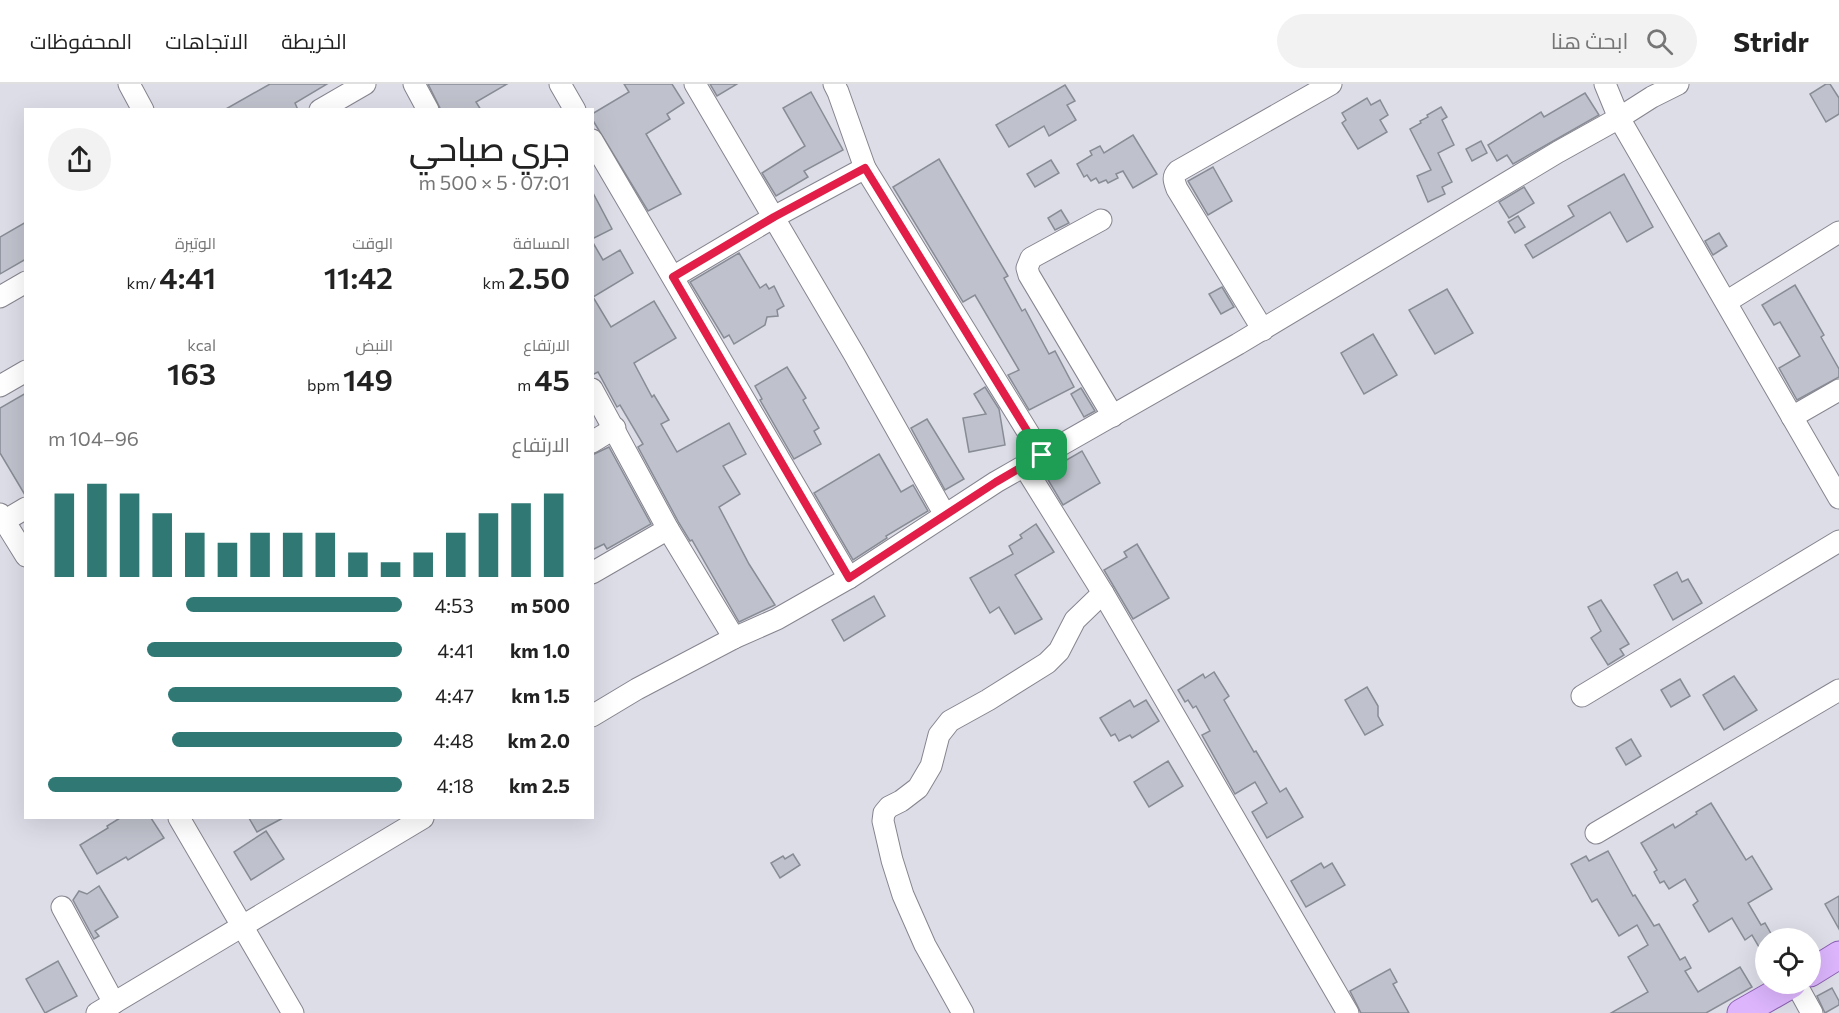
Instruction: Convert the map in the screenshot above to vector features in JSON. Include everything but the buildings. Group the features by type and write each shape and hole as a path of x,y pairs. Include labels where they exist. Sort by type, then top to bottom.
{"main road":[{"path":"1821,966 1839,954"},
{"path":"1741,1013 1776,994"}],"street":[{"path":"129,84 142,108"},
{"path":"323,108 364,84"},
{"path":"414,84 427,108"},
{"path":"560,84 574,108"},
{"path":"695,84 945,515"},
{"path":"834,84 865,168 1033,460 1103,593 1348,1013"},
{"path":"1263,330 1177,189 1174,175 1331,84"},
{"path":"1605,84 1619,118 1839,498"},
{"path":"594,715 637,689 734,638 777,619 849,578 1033,460 1263,330 1558,152 1678,84"},
{"path":"594,143 849,578"},
{"path":"673,277 774,217 865,168"},
{"path":"1101,220 1031,258 1027,268 1113,416"},
{"path":"1726,302 1839,232"},
{"path":"0,297 24,283"},
{"path":"0,386 24,372"},
{"path":"1792,417 1839,390"},
{"path":"594,393 615,428 668,529 734,638"},
{"path":"594,441 615,428"},
{"path":"14,548 2,517 24,509"},
{"path":"594,572 668,529"},
{"path":"1581,696 1839,541"},
{"path":"963,1013 925,945 903,895 892,860 883,820 884,813 889,807 918,788 931,766 939,735 950,720 988,700 1047,663 1059,651 1075,620 1103,593"},
{"path":"1596,833 1839,690"},
{"path":"180,819 293,1013"},
{"path":"62,907 106,1008 421,819"},
{"path":"1800,994 1812,1013"}],"route":[{"path":"865,168 1042,455 996,482 849,578 673,277 774,217 865,168"}]}
